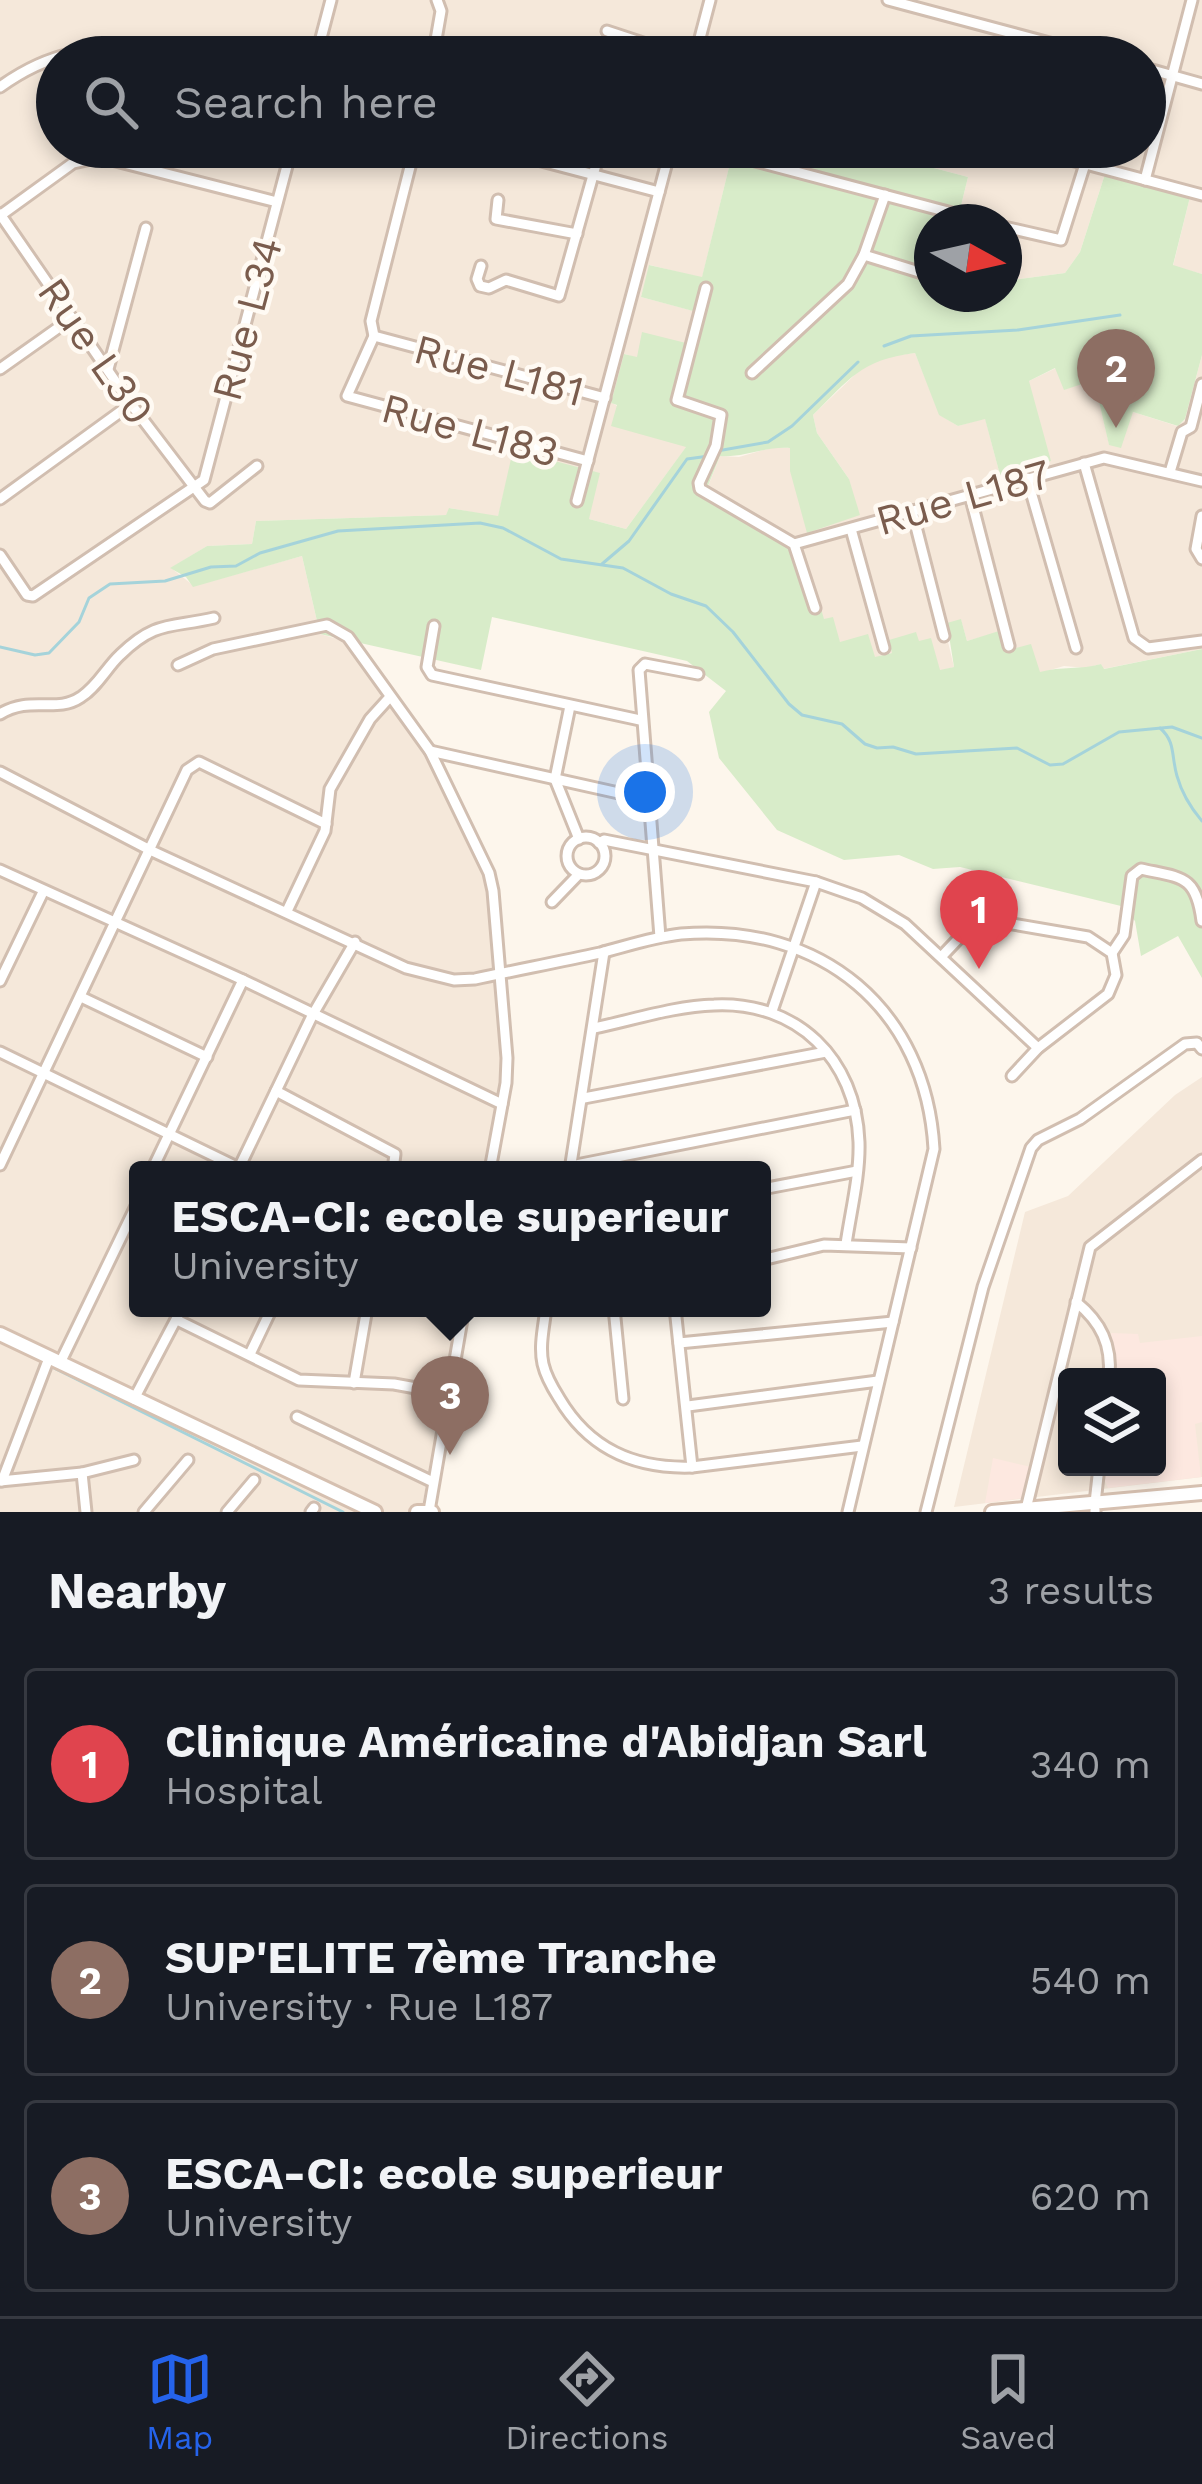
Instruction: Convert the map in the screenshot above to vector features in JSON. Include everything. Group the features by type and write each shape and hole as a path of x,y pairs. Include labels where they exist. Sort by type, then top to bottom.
{"street":[{"path":"322,36 331,0"},
{"path":"437,0 441,11 437,36"},
{"path":"697,36 710,0"},
{"path":"888,0 1023,36"},
{"path":"1166,99 1192,0"},
{"path":"607,31 623,36"},
{"path":"0,87 36,64"},
{"path":"1166,74 1202,84"},
{"path":"0,214 67,168"},
{"path":"143,168 277,202"},
{"name":"Rue L34","path":"196,487 207,474 286,168"},
{"name":"Rue L181","path":"410,168 371,321 374,335 605,398"},
{"path":"564,168 659,192"},
{"path":"481,266 480,286 489,288 506,280 560,296 595,168"},
{"path":"577,501 665,168"},
{"path":"782,168 918,204"},
{"path":"1022,231 1061,240 1084,168"},
{"path":"1100,168 1202,195"},
{"path":"1145,180 1148,168"},
{"path":"752,373 839,294 864,255 884,195"},
{"path":"498,200 496,219 578,235"},
{"name":"Rue L30","path":"0,214 131,404 196,487"},
{"path":"108,369 146,228"},
{"path":"0,238 11,230"},
{"path":"864,255 914,270"},
{"path":"706,288 676,400 721,415 716,446 700,489 794,544 815,608"},
{"path":"0,369 72,318"},
{"name":"Rue L183","path":"374,335 347,396 588,461"},
{"path":"1170,472 1182,432 1196,429 1202,384"},
{"path":"0,500 131,404"},
{"name":"Rue L187","path":"794,544 1112,457 1202,481"},
{"path":"1084,463 1134,638 1148,648 1202,641"},
{"path":"0,555 27,595 34,596 196,487 210,503 256,466"},
{"path":"1028,478 1076,648"},
{"path":"970,495 1009,646"},
{"path":"912,511 944,636"},
{"path":"1202,517 1196,549 1202,559"},
{"path":"851,529 884,648"},
{"path":"0,714 16,704 58,706 81,698 122,652 154,630 172,622 214,618"},
{"path":"178,665 213,649 327,625 338,628 430,751 489,873 507,1058 492,1161"},
{"path":"434,626 427,667 432,675 640,720"},
{"path":"660,937 656,850 640,720 641,666 698,674"},
{"path":"287,911 326,824 330,789 370,719 389,698"},
{"path":"570,706 555,779 579,839"},
{"path":"430,751 650,800"},
{"path":"0,1165 3,1149 152,851 187,770 199,762 326,824"},
{"path":"0,772 152,851 406,968 443,978 463,980 660,937 709,933 795,949 846,974 907,1041 928,1096 934,1150 848,1512"},
{"path":"579,839 599,843 602,867 592,874 579,874 569,866 567,853 579,839"},
{"path":"599,843 604,840 816,882 885,910 942,956 1038,1048"},
{"path":"1012,1076 1038,1048 1108,994 1116,975 1112,952 1124,935 1132,876 1141,869 1185,879 1194,886 1202,921"},
{"path":"0,870 502,1104"},
{"path":"552,902 579,874"},
{"path":"772,1011 816,882"},
{"path":"0,981 4,964 43,892"},
{"path":"942,956 978,918 1088,937 1112,952"},
{"path":"245,1161 312,1016 355,942"},
{"path":"572,1161 604,952"},
{"path":"156,1161 244,980"},
{"path":"81,997 207,1057"},
{"path":"595,1028 716,1004 772,1011 809,1034 843,1074 855,1110 857,1171 846,1244"},
{"path":"926,1512 983,1287 1031,1148 1037,1140 1081,1119 1184,1044 1197,1043 1202,1049"},
{"path":"0,1052 224,1161"},
{"path":"584,1098 826,1052"},
{"path":"276,1091 395,1154 394,1161"},
{"path":"605,1161 855,1110"},
{"path":"1026,1509 1083,1264 1095,1240 1202,1160"},
{"path":"771,1187 857,1171"},
{"path":"129,1223 4,1459 1,1481 82,1473 134,1460"},
{"path":"771,1257 803,1248 846,1244 911,1248"},
{"path":"1076,1302 1097,1321 1109,1368"},
{"path":"134,1399 178,1317"},
{"path":"250,1354 268,1317"},
{"path":"354,1383 365,1317"},
{"path":"417,1512 430,1512 462,1317"},
{"path":"545,1317 542,1361 548,1381 582,1432 624,1458 668,1468 692,1467 862,1446"},
{"path":"615,1317 623,1399"},
{"path":"677,1317 692,1467"},
{"path":"177,1320 299,1380 394,1384 449,1394"},
{"path":"679,1343 893,1322"},
{"path":"0,1334 369,1510"},
{"path":"688,1406 878,1381"},
{"path":"297,1417 434,1482"},
{"path":"144,1512 188,1460"},
{"path":"82,1473 86,1512"},
{"path":"1091,1509 1097,1476"},
{"path":"227,1512 254,1480"},
{"path":"992,1512 1091,1509 1202,1496"}],"shaded area":[{"path":"0,0 1202,0 1202,274 1173,266 1190,197 1105,174 1080,252 1065,273 1022,279 1022,204 961,204 968,177 934,168 1166,168 1166,36 36,36 36,168 729,168 702,278 650,265 641,297 694,311 686,343 637,358 625,354 612,403 687,446 626,529 589,519 514,450 498,517 450,508 446,515 256,521 252,544 207,546 171,568 194,586 302,556 320,634 355,644 385,680 488,875 502,1084 488,1161 129,1161 129,1317 458,1317 421,1512 0,1512"},
{"path":"915,353 940,415 958,426 985,418 1000,475 1029,381 1056,368 1094,379 1109,444 1133,412 1177,426 1185,420 1202,355 1202,649 1103,669 1101,664 1064,666 1040,673 1005,651 999,632 967,641 961,620 948,642 954,667 940,671 892,653 875,658 840,642 824,619 705,494 720,456 739,457 774,447 790,448 790,471 849,479 817,433 813,415 866,364"},
{"path":"1202,1077 1202,1477 954,1507 1025,1212 1068,1196 1175,1095"},
{"path":"1111,1333 1138,1334 1140,1343 1202,1336 1202,1422 1195,1424 1201,1477 1108,1488 1104,1476 1166,1476 1166,1368 1115,1368"},
{"path":"993,1458 1031,1467 1023,1498 985,1503"}],"green space":[{"path":"729,168 934,168 968,177 961,204 914,204 914,312 1022,312 1022,279 1065,273 1080,252 1105,174 1190,197 1173,265 1202,274 1202,355 1185,419 1178,426 1133,412 1121,448 1109,445 1094,380 1064,390 1055,368 1029,381 1051,461 1000,475 985,419 958,426 939,415 915,353 868,366 813,415 817,433 849,479 860,515 807,533 790,471 790,448 720,456 705,493 805,554 824,619 833,617 840,642 868,634 875,657 892,653 889,640 916,632 919,641 931,638 940,670 954,667 947,623 961,619 967,641 999,631 1005,651 1031,644 1040,672 1101,664 1104,669 1202,649 1202,978 1178,936 1141,956 1135,921 1121,906 960,867 933,869 899,855 844,860 777,830 719,758 709,712 726,691 687,661 492,617 481,670 320,634 302,556 193,587 170,568 207,546 252,544 256,521 446,515 449,508 498,516 513,450 600,473 589,519 626,529 686,447 611,426 617,405 611,403 624,354 637,357 642,332 686,343 693,311 641,297 649,265 702,277"}],"waterway":[{"path":"884,346 911,336 1018,330 1120,315"},
{"path":"717,451 768,442 792,426 858,362"},
{"path":"602,564 629,541 687,459 709,456"},
{"path":"0,647 35,655 49,653 79,622 89,598 110,584 165,581 211,567 236,566 260,553 338,531 480,523 503,528 561,559 623,568 671,594 706,606 802,715 842,724 877,748 916,754 1017,748 1050,765 1063,764 1119,732 1172,727 1202,738"},
{"path":"1160,728 1171,744 1184,794 1202,821"},
{"path":"0,1341 41,1361"},
{"path":"52,1367 343,1512"}],"place":[{"name":"SUP'ELITE 7ème Tranche","path":"1116,428"},
{"name":"Clinique Américaine d'Abidjan Sarl","path":"979,969"},
{"name":"ESCA-CI: ecole superieur","path":"450,1455"}]}
